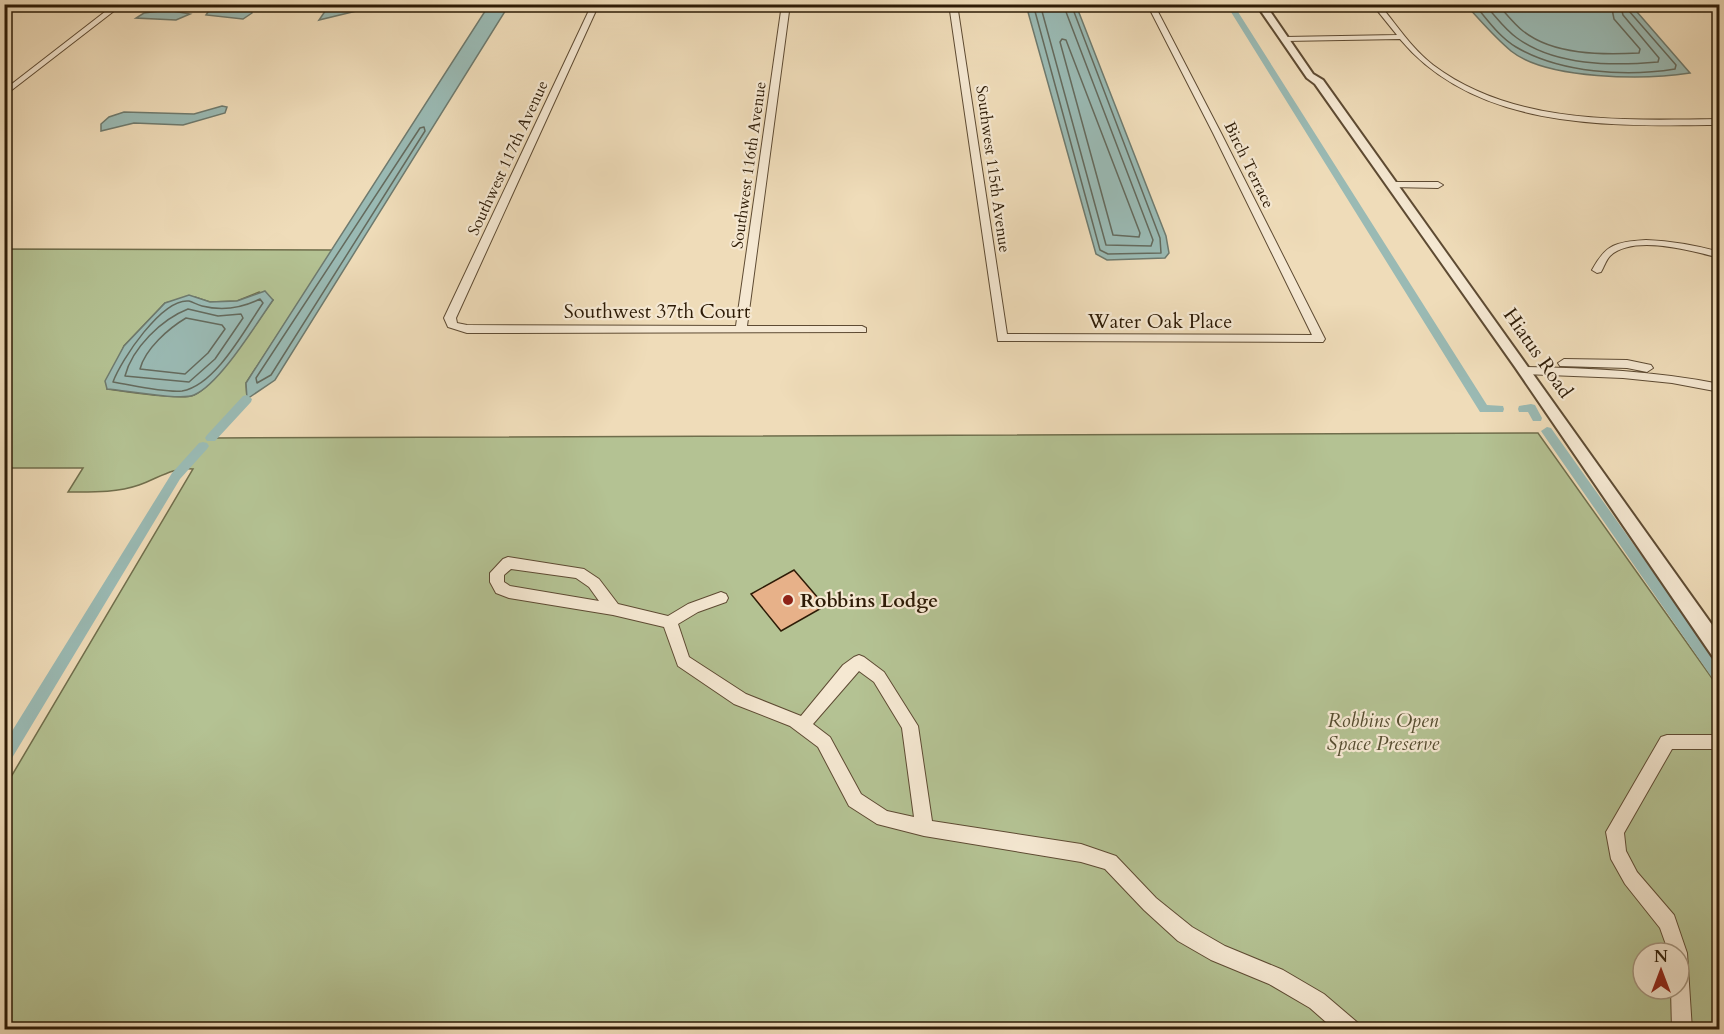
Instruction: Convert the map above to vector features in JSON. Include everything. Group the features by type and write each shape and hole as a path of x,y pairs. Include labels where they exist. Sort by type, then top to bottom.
{"street":[{"path":"4,94 120,4"},
{"name":"Southwest 117th Avenue","path":"452,325 450,318 596,4"},
{"name":"Southwest 116th Avenue","path":"741,329 786,4"},
{"name":"Southwest 115th Avenue","path":"953,4 1002,338"},
{"name":"Birch Terrace","path":"1150,4 1217,133 1318,339"},
{"name":"Hiatus Road","path":"1260,4 1287,37"},
{"name":"Hiatus Road","path":"1269,4 1311,76 1319,82 1394,185 1719,651"},
{"path":"1376,4 1429,65 1448,78 1479,93 1543,113 1623,123 1719,122"},
{"path":"1287,37 1402,35"},
{"path":"1287,37 1324,39 1402,35"},
{"path":"1394,185 1438,185"},
{"path":"1597,270 1606,254 1626,246 1656,243 1691,247 1719,255"},
{"name":"Southwest 37th Court","path":"452,325 466,329 862,330"},
{"name":"Water Oak Place","path":"1002,338 1318,339"},
{"path":"1523,367 1627,364 1652,369 1677,379 1719,388"},
{"path":"1523,367 1607,374 1656,382 1677,379"},
{"path":"614,609 594,583 579,573 518,562 508,563 497,573 497,582 501,589 509,592 614,609 670,622 693,608 721,598"},
{"path":"670,622 683,661 740,699 802,726 824,742 855,800 883,818 924,828 1081,853 1110,862 1150,904 1185,934 1218,953 1276,977 1317,1001 1351,1029"},
{"path":"802,726 848,670 860,662 867,666 879,677 910,726 924,828"},
{"path":"1674,941 1667,922 1631,878 1617,853 1615,832 1667,742 1719,742"},
{"path":"1681,1001 1682,1029"}],"green space":[{"name":"Robbins Open Space Preserve","path":"5,249 333,250 246,383 247,399 211,437 214,438 1538,433 1719,688 1719,1029 5,1029 5,787 193,469 172,471 139,485 122,489 68,492 83,468 5,468","holes":["259,292 273,300 225,366 204,389 194,395 178,397 107,389 124,346 165,303 195,297 210,302 237,301"]}],"water":[{"path":"330,4 373,7 319,20"},
{"path":"489,5 509,5 275,380 247,399 246,383"},
{"path":"1026,5 1076,5 1166,236 1169,253 1165,258 1107,260 1096,254"},
{"path":"1466,5 1631,5 1690,73 1623,77 1572,73 1548,68 1527,61 1511,51"},
{"path":"210,9 251,9 252,13 243,19 206,15"},
{"path":"167,10 190,14 176,20 136,18 144,13"},
{"path":"222,106 227,107 225,113 183,125 134,123 101,131 101,124 109,117 124,112 194,114"},
{"path":"265,291 273,300 237,352 204,389 194,395 177,397 107,389 105,381 124,346 165,303 189,295 210,302 237,301"}],"building":[{"name":"Robbins Lodge","path":"794,570 825,606 781,631 751,594"}],"waterway":[{"path":"1229,4 1484,409 1499,409"},
{"path":"211,438 247,399"},
{"path":"1523,409 1531,408 1537,418"},
{"path":"1547,431 1720,678"},
{"path":"4,758 176,476 203,446"}],"place":[{"name":"Robbins Lodge","path":"788,600"}]}
